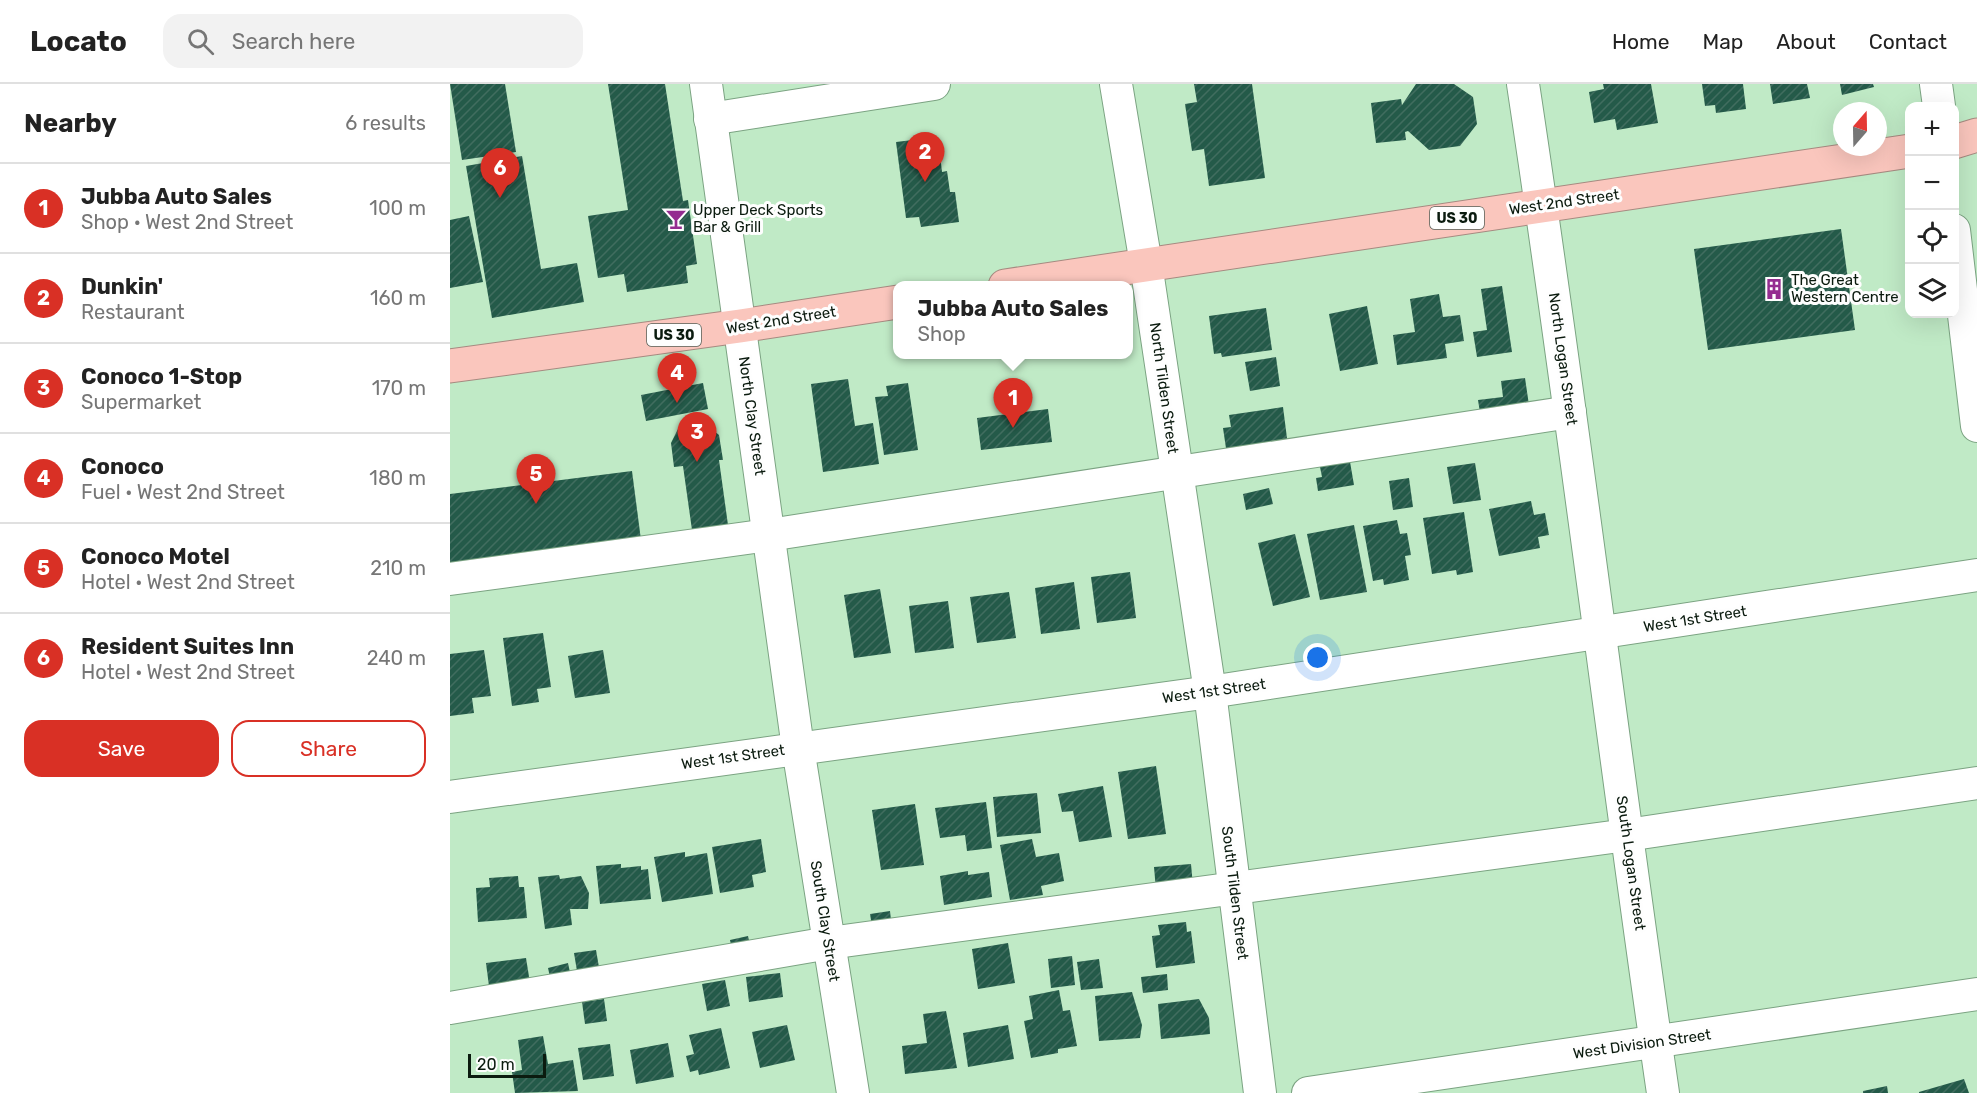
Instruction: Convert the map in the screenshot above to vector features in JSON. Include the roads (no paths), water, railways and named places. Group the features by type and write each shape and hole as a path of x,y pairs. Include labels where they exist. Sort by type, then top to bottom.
{"highway":[{"path":"1959,142 1977,135"},
{"path":"1959,144 1977,146"},
{"name":"West 2nd Street","path":"1032,281 1905,152"},
{"name":"West 2nd Street","path":"450,366 893,303"}],"street":[{"name":"North Clay Street","path":"706,84 798,748"},
{"path":"710,118 934,84"},
{"name":"North Tilden Street","path":"1116,84 1146,264 1210,692"},
{"name":"North Logan Street","path":"1522,84 1570,412 1599,634"},
{"path":"1936,84 1938,102"},
{"path":"1959,264 1974,374 1977,426"},
{"path":"450,579 769,535 1570,412"},
{"name":"West 1st Street","path":"450,796 1210,692 1977,575"},
{"name":"South Logan Street","path":"1599,634 1663,1093"},
{"name":"South Tilden Street","path":"1210,692 1260,1093"},
{"name":"South Clay Street","path":"798,748 853,1093"},
{"path":"450,1008 829,943 1627,835 1977,783"},
{"name":"West Division Street","path":"1308,1093 1977,994"}],"place":[{"name":"Dunkin'","path":"925,182"},
{"name":"Resident Suites Inn","path":"500,198"},
{"name":"Upper Deck Sports Bar & Grill","path":"676,219"},
{"name":"The Great Western Centre","path":"1774,289"},
{"name":"Conoco","path":"677,403"},
{"name":"Jubba Auto Sales","path":"1013,428"},
{"name":"Conoco 1-Stop","path":"697,462"},
{"name":"Conoco Motel","path":"536,504"}]}
